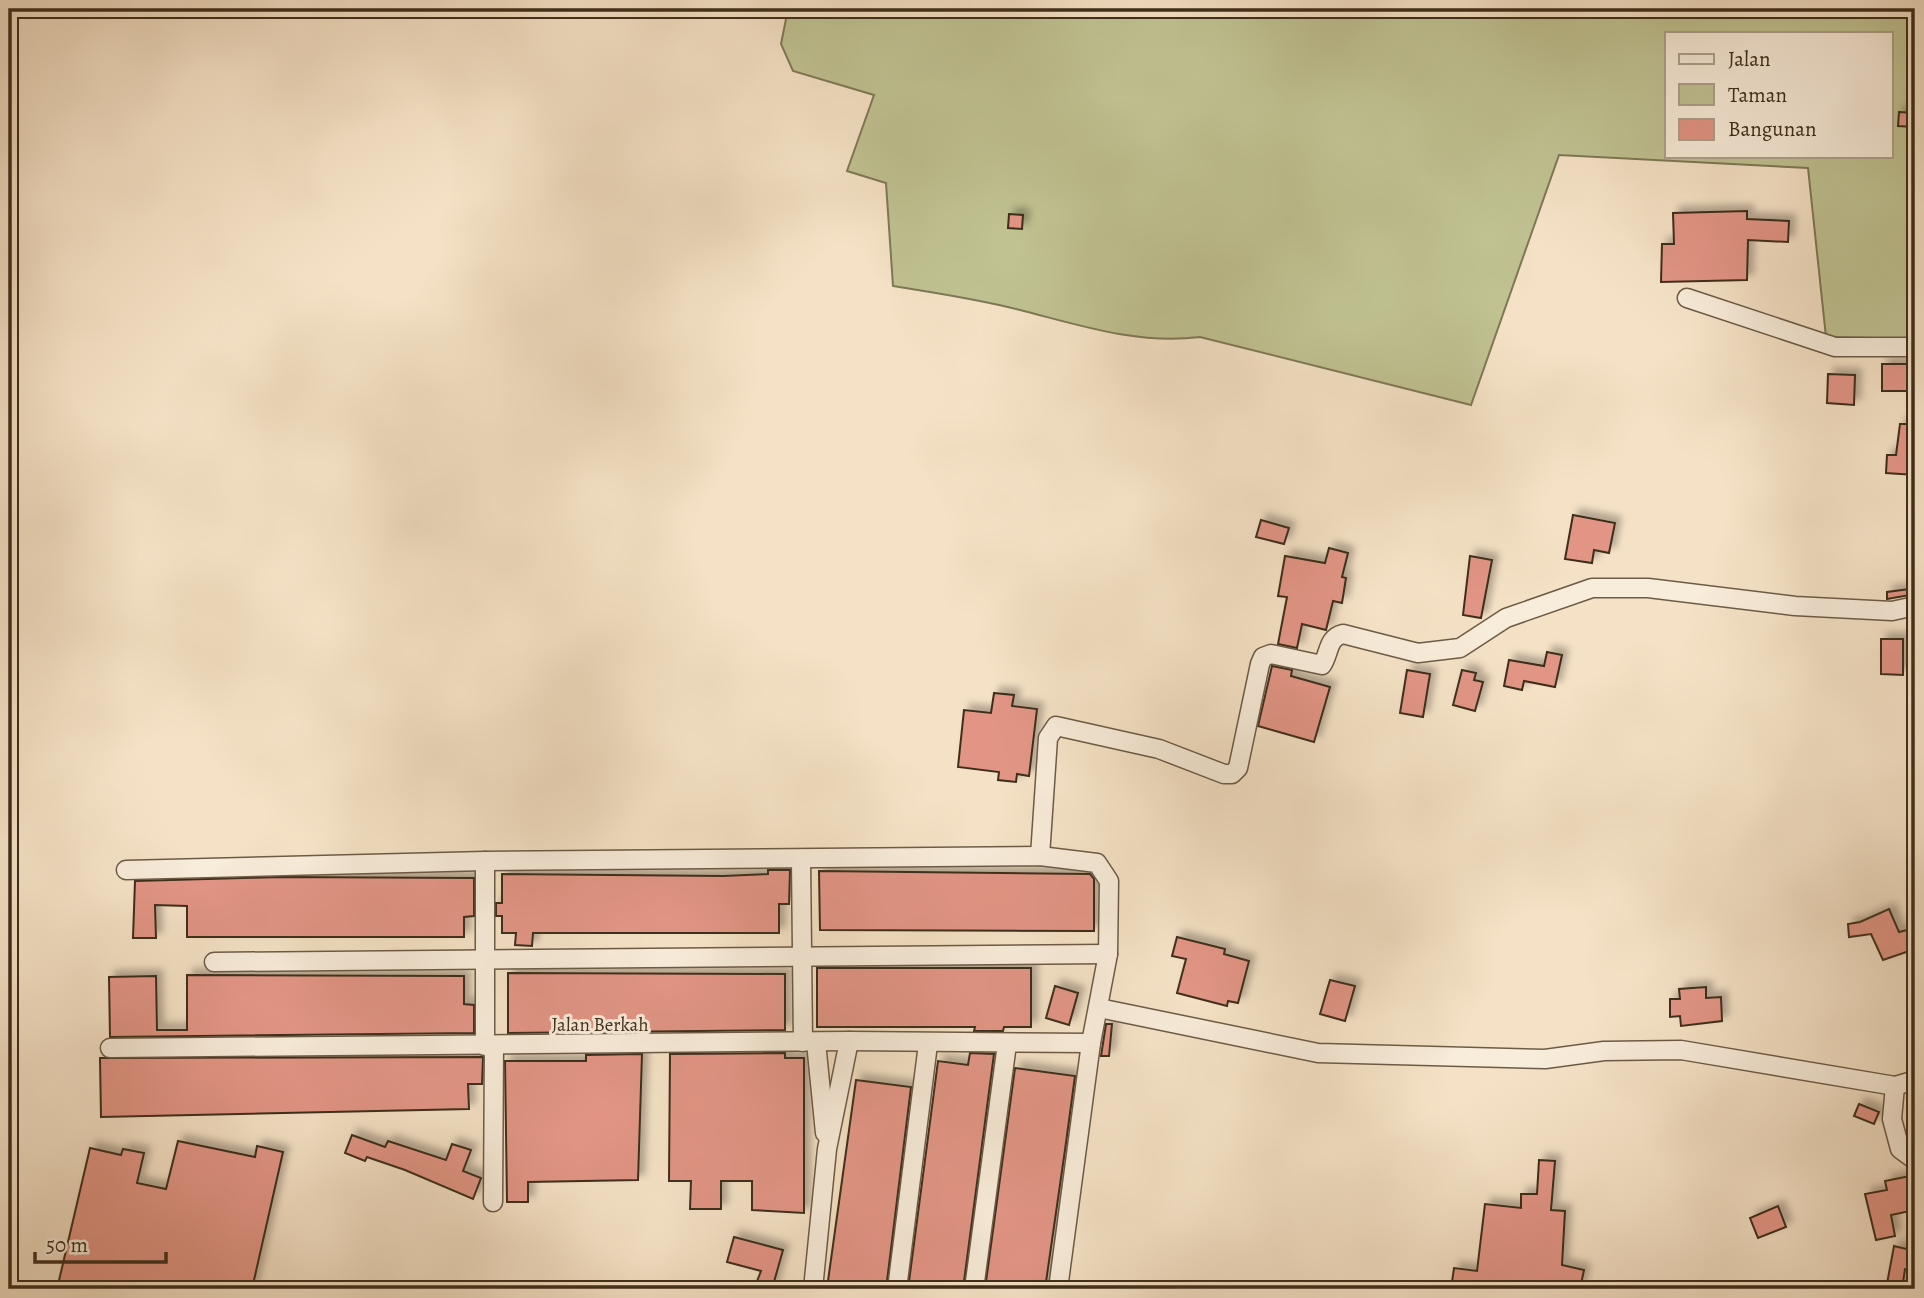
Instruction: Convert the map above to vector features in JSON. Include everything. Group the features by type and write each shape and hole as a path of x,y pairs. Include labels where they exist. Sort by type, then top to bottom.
{"street":[{"path":"1687,298 1835,347 1915,347"},
{"path":"1040,856 1048,738 1056,726 1159,749 1224,774 1232,774 1238,768 1259,664 1263,657 1271,653 1312,665 1322,664 1330,643 1335,636 1343,634 1419,653 1460,648 1506,618 1592,588 1648,588 1795,606 1892,611 1915,606"},
{"path":"126,870 485,861 1040,856 1097,863 1109,881 1108,954 1091,1043 1058,1289"},
{"path":"801,860 801,956 810,1042 827,1149"},
{"path":"485,861 484,959 494,1202"},
{"path":"214,961 1108,954"},
{"path":"1099,1008 1318,1053 1545,1059 1604,1051 1681,1050 1895,1086 1915,1080"},
{"path":"813,1289 827,1149 849,1041"},
{"name":"Jalan Berkah","path":"110,1048 849,1041 928,1044 1091,1043"},
{"path":"897,1289 928,1044"},
{"path":"974,1289 1007,1044"},
{"path":"1895,1086 1892,1119 1900,1149 1915,1160"}],"green space":[{"path":"788,9 1915,9 1915,339 1826,337 1808,168 1559,155 1471,405 1200,337 1177,339 1131,336 957,296 893,286 886,183 847,171 874,95 793,71 781,44"}],"building":[{"path":"1899,112 1915,113 1915,127 1898,126"},
{"path":"1747,211 1747,219 1789,221 1788,242 1748,240 1747,280 1661,282 1662,244 1674,244 1673,213"},
{"path":"1009,214 1023,215 1022,229 1008,228"},
{"path":"1882,364 1915,364 1915,391 1882,391"},
{"path":"1828,374 1855,375 1854,405 1827,403"},
{"path":"1900,424 1915,424 1915,475 1886,473 1887,455 1896,455"},
{"path":"1573,515 1615,523 1609,553 1594,550 1592,563 1565,559"},
{"path":"1261,520 1289,528 1284,544 1256,537"},
{"path":"1329,548 1348,553 1342,577 1346,578 1342,603 1333,601 1326,630 1302,624 1297,648 1278,644 1287,597 1278,596 1285,556 1325,563"},
{"path":"1470,556 1492,560 1481,618 1463,615"},
{"path":"1910,589 1910,595 1887,599 1887,592"},
{"path":"1881,639 1903,639 1903,675 1881,674"},
{"path":"1547,652 1562,655 1555,687 1524,681 1522,690 1504,686 1509,660 1544,666"},
{"path":"1272,666 1292,670 1291,676 1330,687 1314,742 1258,726"},
{"path":"1407,670 1430,674 1423,717 1400,713"},
{"path":"1462,670 1476,673 1474,680 1483,682 1475,711 1453,705"},
{"path":"994,693 1014,695 1012,706 1037,709 1029,776 1017,774 1016,782 998,780 999,772 958,767 964,710 991,713"},
{"path":"768,870 790,870 789,904 779,904 779,933 533,933 532,946 515,945 516,933 502,933 502,916 496,916 496,903 502,903 502,874 723,876 768,874"},
{"path":"819,871 1090,874 1094,879 1094,931 820,930"},
{"path":"282,877 474,878 474,916 464,917 464,937 187,937 187,906 155,905 156,938 133,938 135,881"},
{"path":"1889,909 1899,932 1915,928 1915,949 1883,960 1871,934 1849,937 1848,924 1860,922"},
{"path":"1177,937 1225,949 1224,954 1249,961 1238,1003 1228,1001 1227,1006 1177,993 1186,959 1172,956"},
{"path":"817,968 1031,968 1031,1027 974,1031 975,1027 817,1027"},
{"path":"508,973 785,974 785,1030 508,1033"},
{"path":"187,975 464,976 464,1004 474,1005 474,1033 110,1037 109,977 156,976 157,1030 187,1030"},
{"path":"1330,980 1355,986 1345,1021 1320,1014"},
{"path":"1055,986 1078,993 1069,1025 1046,1018"},
{"path":"1706,987 1706,998 1721,997 1722,1021 1681,1026 1680,1016 1670,1017 1670,999 1680,999 1679,989"},
{"path":"1106,1024 1112,1024 1109,1056 1101,1056"},
{"path":"785,1053 785,1058 804,1058 804,1213 752,1210 752,1181 721,1181 721,1209 690,1209 691,1181 669,1181 670,1054"},
{"path":"970,1053 994,1054 963,1289 908,1289 938,1061 968,1065"},
{"path":"642,1054 638,1180 528,1182 528,1202 507,1202 505,1061 586,1061 586,1055"},
{"path":"483,1057 482,1084 468,1084 469,1109 101,1117 100,1058"},
{"path":"1015,1068 1075,1076 1065,1150 1045,1289 985,1289"},
{"path":"856,1080 911,1087 886,1289 827,1288"},
{"path":"1859,1104 1879,1112 1874,1124 1854,1116"},
{"path":"352,1135 385,1147 388,1141 446,1160 452,1144 471,1150 463,1171 481,1178 473,1199 405,1170 367,1157 365,1161 345,1153"},
{"path":"178,1141 255,1157 257,1146 283,1152 252,1289 57,1289 90,1148 121,1155 123,1149 144,1153 137,1183 166,1189"},
{"path":"1539,1160 1555,1161 1551,1210 1565,1211 1562,1265 1584,1270 1580,1289 1451,1289 1454,1268 1477,1271 1485,1204 1521,1208 1521,1194 1537,1194"},
{"path":"1915,1175 1915,1210 1891,1215 1895,1236 1876,1240 1865,1194 1887,1190 1885,1181"},
{"path":"1778,1206 1786,1227 1758,1238 1750,1218"},
{"path":"734,1237 783,1250 772,1289 754,1289 761,1271 727,1262"},
{"path":"1894,1246 1915,1251 1915,1270 1905,1269 1902,1289 1886,1289"}]}
